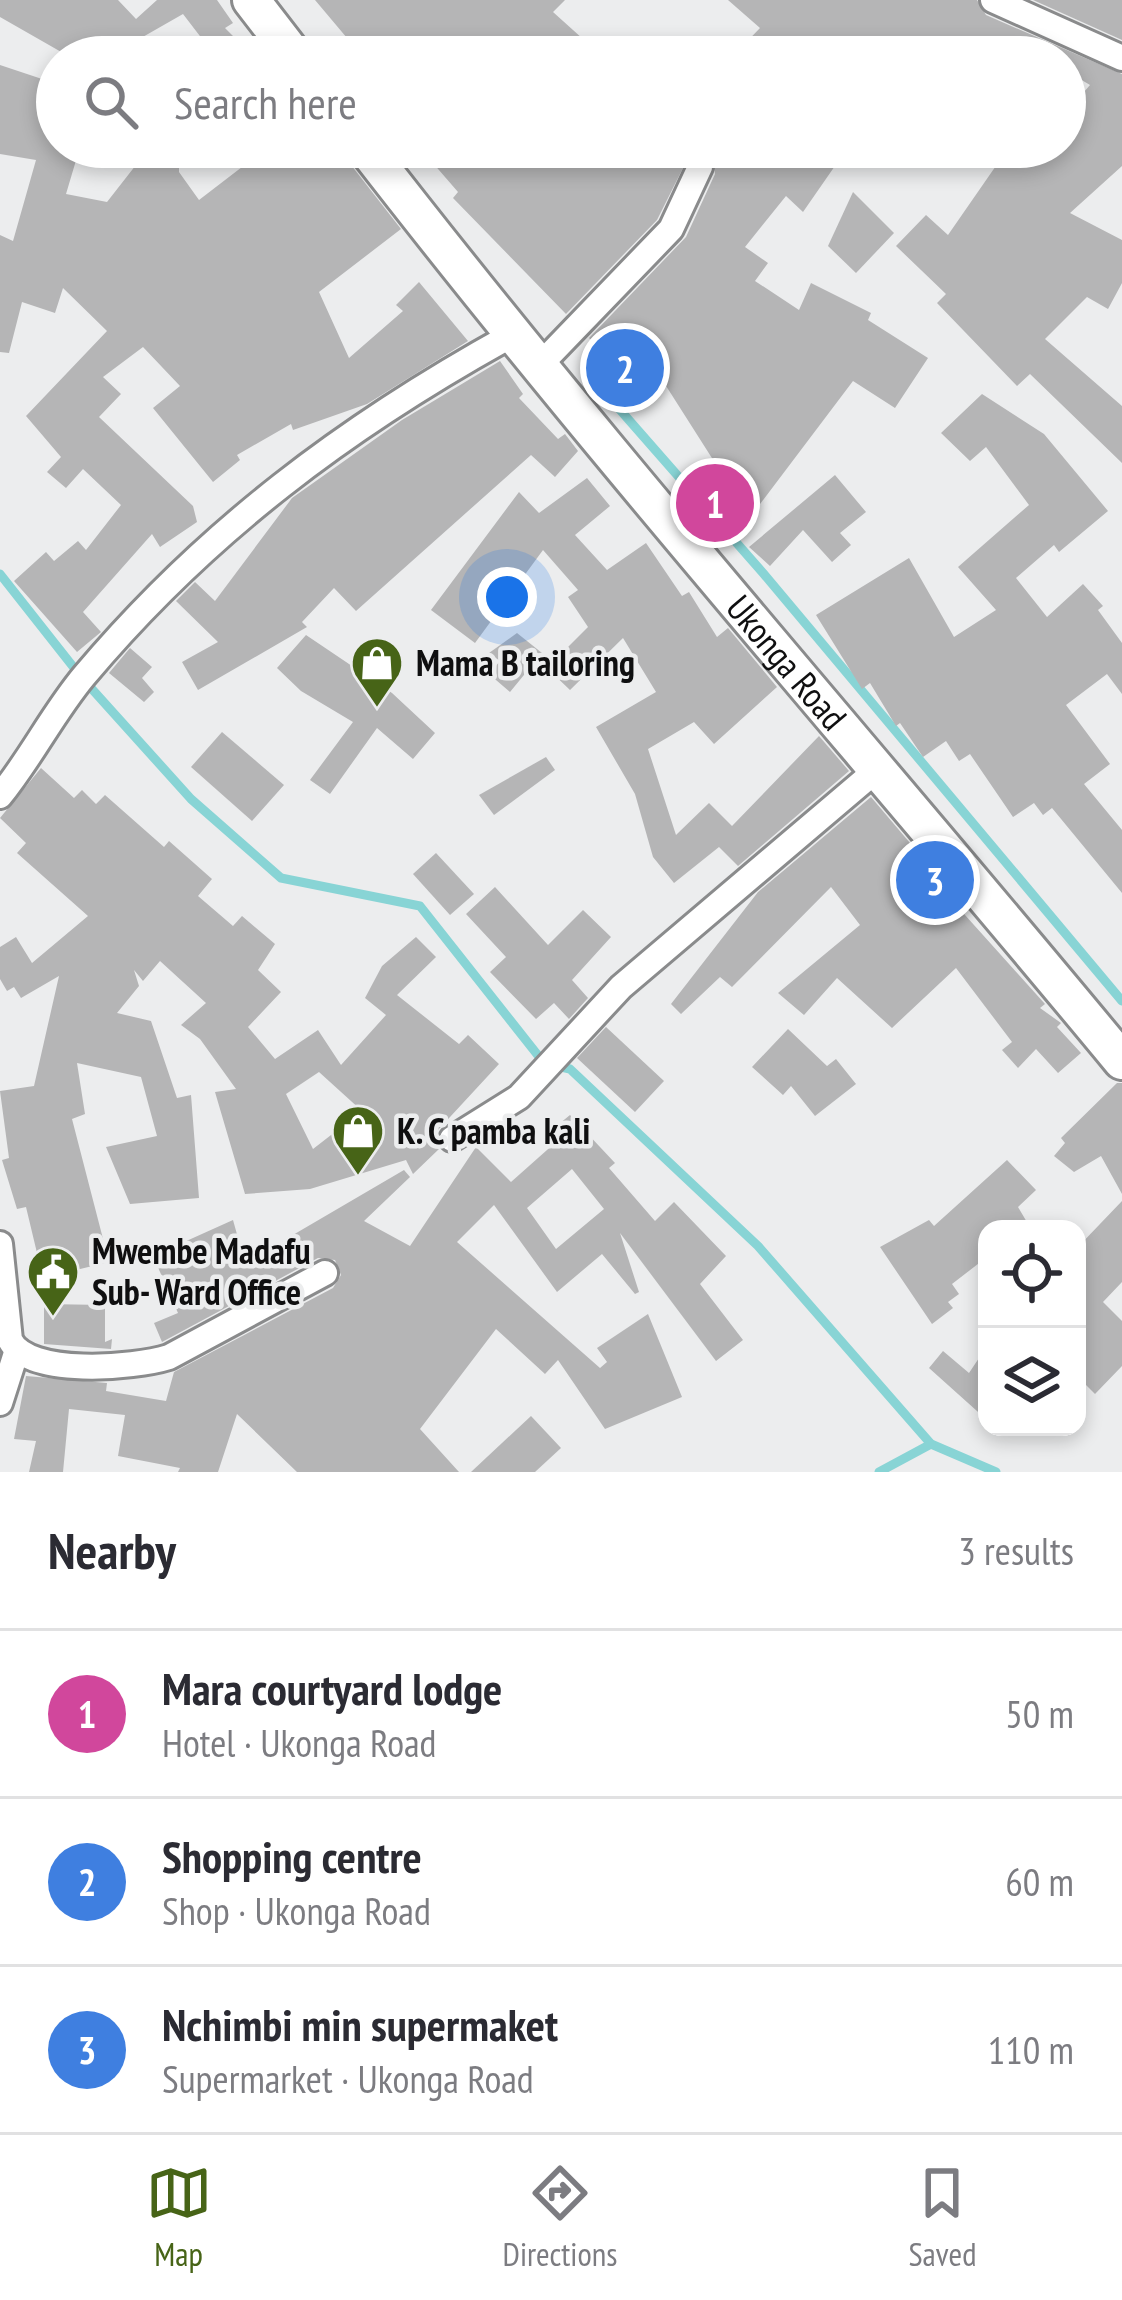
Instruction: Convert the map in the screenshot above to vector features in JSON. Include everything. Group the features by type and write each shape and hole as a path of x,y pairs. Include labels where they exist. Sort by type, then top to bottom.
{"street":[{"path":"251,0 279,36"},
{"path":"993,0 1073,36"},
{"path":"1086,42 1122,58"},
{"name":"Ukonga Road","path":"381,168 537,368 880,767 1122,1061"},
{"path":"537,368 671,229 700,168"},
{"path":"0,796 95,664 176,574 271,489 512,335"},
{"path":"452,1139 503,1110 542,1077 621,988 880,767"},
{"path":"0,1244 10,1340 16,1353 34,1363 141,1366 216,1334 325,1273"},
{"path":"0,1403 16,1353"}],"building":[{"path":"0,0 118,0 136,19 157,0 217,0 233,23 225,28 233,36 200,36 183,14 144,36 36,38 0,17"},
{"path":"315,0 565,0 553,12 580,36 345,36"},
{"path":"728,0 977,0 986,15 1034,36 752,36 760,28"},
{"path":"1033,0 1122,0 1122,40"},
{"path":"1086,58 1122,74 1122,166 1070,213 1122,240 1122,283 1108,309 1087,297 1045,339 1122,406 1122,463 1030,374 1017,386 937,303 946,294 896,246 926,215 948,235 994,168 1086,168 1086,90 1090,85"},
{"path":"0,65 36,77 36,160 0,154"},
{"path":"36,160 36,168 74,168 66,194 107,202 134,168 179,168 199,200 241,168 353,168 401,229 319,292 349,358 403,311 396,305 419,282 468,341 367,404 293,430 291,424 237,455 240,460 213,482 153,408 180,386 143,347 103,377 121,394 99,417 193,506 197,522 160,547 152,534 83,612 101,632 77,652 14,581 46,552 54,561 78,541 86,550 121,505 83,469 66,488 47,472 61,457 26,416 107,331 63,288 55,313 22,302 9,353 0,352 0,235 13,241"},
{"path":"437,168 683,168 657,220 566,314 453,198 458,192"},
{"path":"714,168 834,168 803,212 786,196 745,247 768,263 755,281 799,310 811,283 871,313 868,320 928,358 895,408 853,381 757,508 717,466 654,367 638,385 589,338 686,237"},
{"path":"853,192 894,233 856,273 828,246"},
{"path":"500,361 523,394 519,398 558,439 565,434 578,451 555,477 531,455 356,611 334,588 302,622 307,627 198,690 182,662 218,642 176,601 195,582 215,601 292,498 402,420"},
{"path":"982,394 1044,434 1108,511 1059,552 1054,545 1016,578 1047,617 1083,584 1103,606 1098,610 1122,643 1122,694 1107,674 1066,705 1110,764 1084,784 1122,830 1122,893 1052,808 1043,815 1034,803 1013,817 970,754 959,761 946,741 923,757 900,723 896,726 870,683 862,689 816,615 909,558 954,637 996,610 958,567 1029,505 986,447 970,461 941,433"},
{"path":"835,475 866,512 840,533 851,545 832,562 803,530 770,566 749,547"},
{"path":"587,478 610,506 575,535 607,570 646,543 682,596 689,592 717,637 728,628 777,687 714,744 694,722 648,749 676,835 709,803 732,826 819,736 849,771 738,866 719,847 674,883 653,857 635,794 596,727 656,692 623,638 570,690 547,668 588,627 568,597 578,590 543,550 475,643 431,610 519,492 539,513"},
{"path":"517,633 542,653 510,692 489,674 500,661 489,653"},
{"path":"306,635 392,693 435,733 413,759 377,728 330,794 310,780 353,722 301,691 277,668"},
{"path":"130,648 152,667 142,678 154,692 144,702 109,673"},
{"path":"222,732 284,785 252,821 191,767"},
{"path":"546,757 555,770 494,815 479,795"},
{"path":"41,768 74,798 82,790 96,804 105,795 164,847 169,841 212,879 198,896 233,926 242,916 275,944 258,970 281,992 248,1027 275,1059 318,1030 341,1065 386,1015 365,998 382,966 416,937 436,957 397,995 459,1044 468,1035 499,1064 438,1130 439,1149 413,1174 406,1160 310,1189 245,1194 215,1092 236,1089 200,1039 181,1025 206,1003 160,961 143,981 134,970 139,986 117,1013 151,1021 177,1098 191,1095 199,1198 130,1204 106,1147 157,1136 141,1077 77,1063 85,1114 72,1119 109,1262 43,1278 26,1207 17,1209 2,1160 9,1158 0,1091 34,1086 59,976 21,998 14,987 7,991 0,979 0,947 16,937 32,963 88,916 17,853 26,843 0,818","holes":["319,1072 362,1111 313,1149 286,1094"]},
{"path":"871,797 960,902 956,905 1045,1004 1040,1008 1061,1023 1057,1027 1081,1053 1058,1073 1036,1049 1018,1068 1002,1050 1012,1042 956,968 892,1028 837,978 804,1015 778,993 860,925 831,887 732,987 720,977 681,1014 671,1004 758,892"},
{"path":"436,853 474,894 450,915 413,874"},
{"path":"495,887 548,945 583,910 611,937 572,980 588,998 569,1019 554,1003 536,1019 490,972 506,957 466,914"},
{"path":"606,1027 664,1081 635,1112 577,1058"},
{"path":"788,1029 827,1066 836,1059 856,1084 815,1116 791,1086 783,1095 752,1067"},
{"path":"1122,1083 1122,1194 1101,1156 1074,1172 1054,1156 1065,1143 1061,1138"},
{"path":"570,1115 615,1163 609,1168 655,1221 674,1202 726,1256 700,1284 743,1340 716,1361 620,1233 639,1292 635,1294 602,1254 557,1292 494,1205 457,1242 600,1368 607,1362 597,1348 648,1314 682,1397 605,1429 558,1360 545,1374 496,1329 420,1429 459,1472 297,1472 237,1414 218,1472 178,1472 180,1468 118,1456 125,1415 69,1409 63,1472 29,1472 36,1441 14,1439 26,1376 107,1383 106,1391 166,1401 174,1372 333,1288 341,1275 335,1260 318,1258 162,1342 154,1323 178,1313 153,1256 233,1220 245,1263 404,1170 410,1177 364,1221 410,1246 476,1147 511,1182 556,1142 548,1133","holes":["572,1169 604,1209 556,1249 527,1208"]},
{"path":"1007,1160 1036,1190 1018,1207 1026,1220 978,1220 978,1264 952,1284 959,1294 948,1302 953,1308 932,1324 880,1247 929,1220 934,1226"},
{"path":"1122,1201 1122,1282 1103,1302 1122,1321 1122,1366 1095,1394 1086,1385 1086,1239"},
{"path":"44,1304 105,1305 105,1342 112,1339 111,1349 44,1344"},
{"path":"943,1351 969,1373 978,1360 978,1412 929,1368"},
{"path":"531,1416 561,1448 535,1472 471,1472"}],"waterway":[{"path":"593,379 763,573 1122,1001"},
{"path":"0,574 82,678 191,799 281,878 420,906 544,1063 570,1069 758,1246 931,1444 996,1472"},
{"path":"879,1472 931,1444"}],"place":[{"name":"Shopping centre","path":"625,368"},
{"name":"Mara courtyard lodge","path":"715,503"},
{"name":"Mama B tailoring","path":"377,709"},
{"name":"Nchimbi min supermaket","path":"935,880"},
{"name":"K. C pamba kali","path":"358,1177"},
{"name":"Mwembe Madafu Sub- Ward Office","path":"53,1318"}]}
